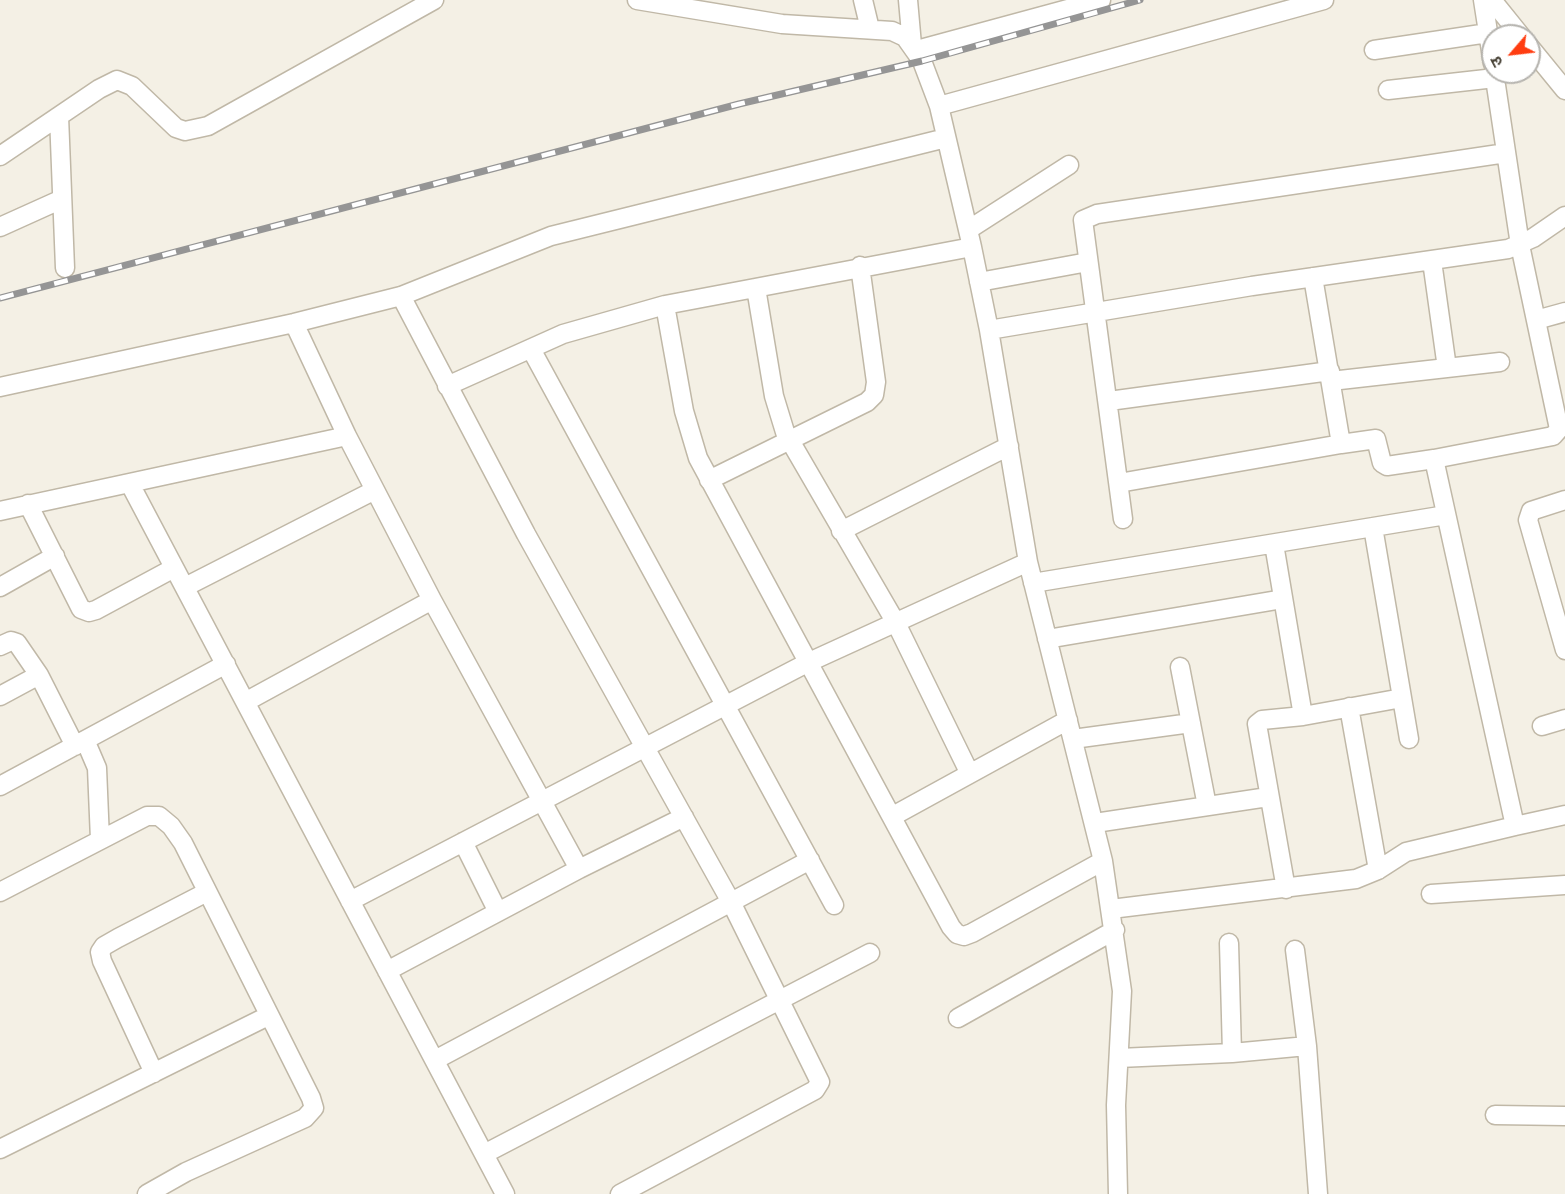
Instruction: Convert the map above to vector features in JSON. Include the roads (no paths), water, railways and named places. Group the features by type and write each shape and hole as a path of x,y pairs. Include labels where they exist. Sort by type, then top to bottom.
{"street":[{"path":"0,156 108,84 124,81 176,128 185,131 196,130 222,119 434,0"},
{"path":"638,0 708,6 782,24 892,31 905,37 914,47"},
{"path":"863,0 870,29"},
{"path":"908,0 914,47 939,106 970,238 989,330 1028,562 1103,861 1115,930 1122,991 1116,1105 1118,1194"},
{"path":"914,47 1101,0"},
{"path":"939,106 1324,0"},
{"path":"1483,0 1487,24"},
{"path":"1492,0 1511,24"},
{"path":"1374,50 1481,34"},
{"path":"1541,61 1565,90"},
{"path":"1388,90 1481,73"},
{"path":"1119,483 1376,439 1382,462 1387,466 1553,436 1559,429 1560,409 1536,320 1520,245 1496,84"},
{"path":"59,116 65,268"},
{"path":"0,387 294,323 401,296 551,236 946,138"},
{"path":"1124,519 1083,220 1089,216 1506,153"},
{"path":"447,386 584,326 665,305 860,266 970,238 1069,165"},
{"path":"0,228 62,199"},
{"path":"989,330 1313,277 1432,261 1520,245 1565,216"},
{"path":"1432,261 1447,368"},
{"path":"979,282 1088,262"},
{"path":"709,480 867,402 877,390 860,266"},
{"path":"1313,277 1341,444"},
{"path":"756,288 774,396 790,442 896,623 969,772"},
{"path":"401,296 447,386 731,902 818,1075 819,1086 620,1194"},
{"path":"665,305 688,429 709,480 807,663 893,816 951,927 957,934 964,936 1103,861"},
{"path":"1536,320 1565,312"},
{"path":"294,323 347,436 432,600 579,868"},
{"path":"531,349 834,905"},
{"path":"1109,401 1330,376 1500,362"},
{"path":"0,511 347,436"},
{"path":"841,531 1009,446"},
{"path":"1434,459 1515,826"},
{"path":"130,484 247,701 505,1194"},
{"path":"185,587 375,490"},
{"path":"1565,500 1531,511 1528,520 1559,610 1565,650"},
{"path":"28,504 81,609 88,612 174,568"},
{"path":"1033,583 1446,515"},
{"path":"1373,527 1409,739"},
{"path":"1274,544 1303,716"},
{"path":"0,587 55,556"},
{"path":"350,901 807,663 1028,562"},
{"path":"1047,639 1284,599"},
{"path":"247,701 432,600"},
{"path":"0,646 11,642 17,643 97,768 100,840"},
{"path":"0,786 226,664"},
{"path":"1180,667 1207,806"},
{"path":"0,696 39,675"},
{"path":"1286,889 1268,797 1257,724 1262,720 1303,716 1402,698"},
{"path":"1349,707 1378,870"},
{"path":"1542,726 1565,719"},
{"path":"893,816 969,772 1068,720"},
{"path":"1073,739 1191,723"},
{"path":"1095,823 1268,797"},
{"path":"1111,909 1356,879 1378,870 1406,852 1565,815"},
{"path":"0,892 147,816 159,816 171,826 183,843 311,1098 314,1108 311,1114 186,1172 147,1194"},
{"path":"387,971 579,868 684,817"},
{"path":"463,842 498,912"},
{"path":"435,1060 810,860"},
{"path":"1431,894 1564,890"},
{"path":"154,1073 102,961 100,952 104,946 118,938 207,892"},
{"path":"958,1018 1115,930"},
{"path":"1229,943 1232,1053"},
{"path":"1295,950 1307,1046 1318,1194"},
{"path":"484,1154 779,998 870,953"},
{"path":"0,1149 268,1016"},
{"path":"1119,1058 1232,1053 1307,1046"},
{"path":"1495,1115 1565,1116"}],"railway":[{"path":"0,298 739,104 922,61 1140,0"}]}
